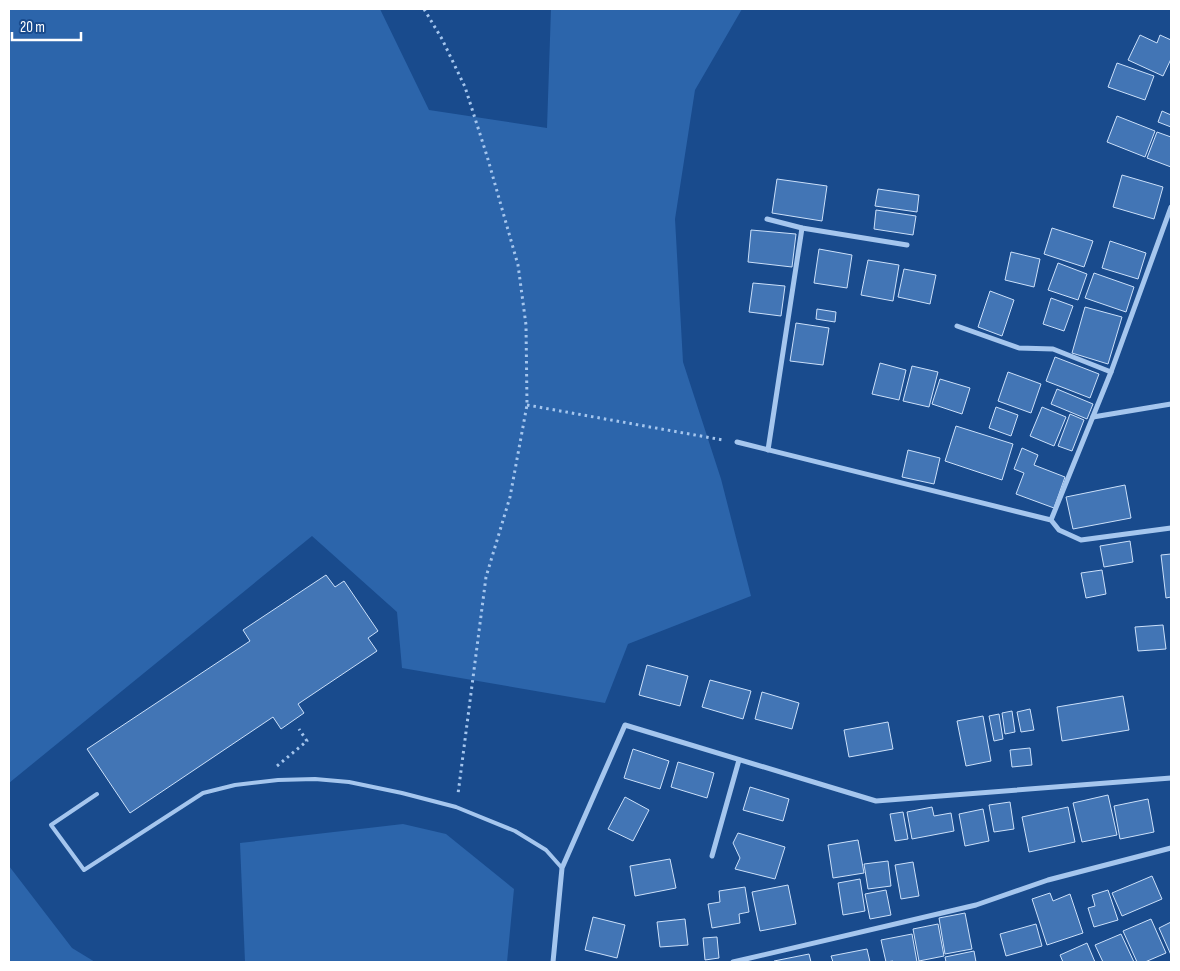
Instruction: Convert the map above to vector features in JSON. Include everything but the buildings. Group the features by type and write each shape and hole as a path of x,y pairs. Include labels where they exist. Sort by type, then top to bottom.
{"street":[{"path":"1051,520 1111,372 1171,207"},
{"path":"767,220 802,228 907,245"},
{"path":"768,450 802,228"},
{"path":"957,326 1019,348 1053,349 1111,372"},
{"path":"1093,417 1171,404"},
{"path":"737,442 1051,520 1059,530 1081,540 1171,528"},
{"path":"554,962 562,868 625,725 876,801 1171,778"},
{"path":"712,856 739,760"},
{"path":"733,962 976,906 1048,880 1171,848"}],"lane":[{"path":"97,794 51,825 84,870 203,793 235,785 315,778 349,782 456,807 515,831 546,850 562,868"}],"path":[{"path":"424,9 442,39 465,87 518,265 526,325 527,404 510,497 486,577 456,807"},
{"path":"527,404 737,442"},
{"path":"258,782 307,741 299,728"}],"shaded area":[{"path":"9,9 380,9 429,110 547,128 551,9 742,9 695,90 675,219 683,362 721,479 751,596 628,644 605,703 402,668 397,612 312,536 9,783"},
{"path":"403,824 446,834 514,889 507,962 245,962 240,843"},
{"path":"9,866 72,948 95,962 9,962"}]}
